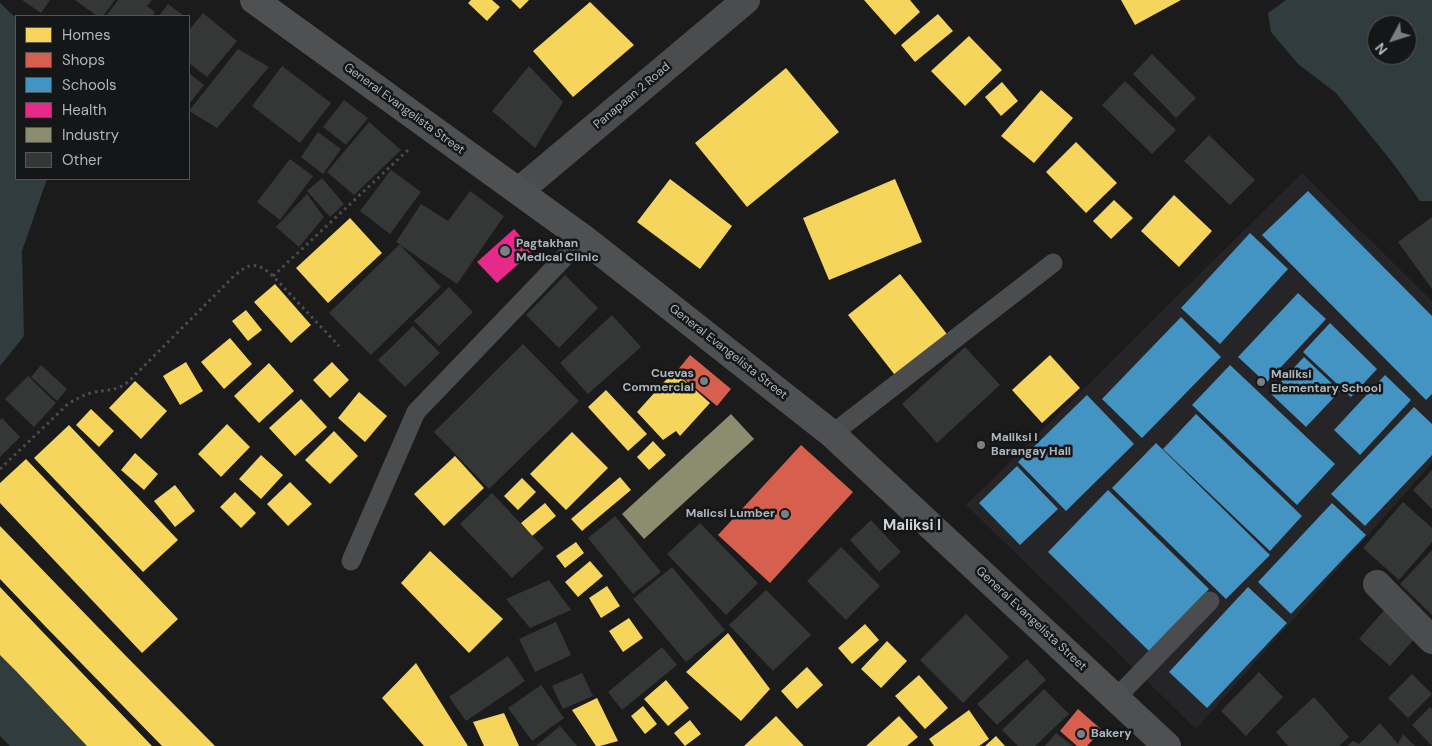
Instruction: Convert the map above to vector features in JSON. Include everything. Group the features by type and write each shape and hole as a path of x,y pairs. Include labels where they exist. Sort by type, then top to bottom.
{"main road":[{"name":"General Evangelista Street","path":"254,0 583,238 832,434 1167,746"}],"street":[{"name":"Panapaan 2 Road","path":"519,191 746,0"},
{"path":"1377,584 1432,640"}],"lane":[{"path":"351,561 416,412 583,238"},
{"path":"832,434 1053,264"},
{"path":"1116,698 1210,601"}],"path":[{"path":"273,276 431,128"},
{"path":"0,469 70,403 83,395 120,388 128,382 241,270 248,266 256,265 265,269 273,276 338,346"}],"shaded area":[{"path":"1286,0 1432,0 1432,201 1420,201 1392,162 1336,93 1298,64 1271,32 1268,13"},
{"path":"0,3 15,17 15,180 47,180 22,251 24,336 0,366"},
{"name":"Maliksi Elementary School","path":"1302,173 1432,301 1432,463 1196,729 966,505"},
{"path":"0,587 150,746 10,746 0,736"}],"building: Homes":[{"path":"471,0 492,0 500,7 487,21 468,3"},
{"path":"511,0 529,0 520,9"},
{"path":"864,0 910,0 920,12 895,35"},
{"path":"1121,0 1181,0 1135,25"},
{"path":"590,2 634,45 573,97 533,51"},
{"path":"938,14 953,31 915,62 901,45"},
{"path":"969,36 1002,70 965,106 931,71"},
{"path":"786,68 839,132 747,207 695,143"},
{"path":"1002,82 1018,101 1001,116 985,97"},
{"path":"1041,90 1073,118 1034,163 1001,136"},
{"path":"1076,142 1117,183 1086,213 1046,172"},
{"path":"670,179 732,226 700,269 637,222"},
{"path":"895,179 922,242 829,280 803,218"},
{"path":"1174,195 1212,231 1179,267 1141,231"},
{"path":"1114,200 1133,218 1111,239 1093,221"},
{"path":"350,218 382,253 328,303 296,268"},
{"path":"900,274 950,338 898,379 848,315"},
{"path":"275,284 311,325 291,343 254,302"},
{"path":"246,310 262,330 248,341 232,321"},
{"path":"230,338 252,364 224,389 201,362"},
{"path":"1050,355 1080,388 1042,423 1012,390"},
{"path":"186,362 203,391 180,405 163,376"},
{"path":"332,362 349,380 330,398 313,380"},
{"path":"269,363 294,391 259,423 234,396"},
{"path":"674,371 710,403 680,436 676,431 663,440 637,412"},
{"path":"135,381 167,411 141,439 109,408"},
{"path":"606,390 647,434 628,451 588,407"},
{"path":"359,392 387,416 365,442 338,418"},
{"path":"301,399 327,427 295,456 269,428"},
{"path":"91,409 114,431 99,447 76,425"},
{"path":"227,424 250,447 221,477 198,454"},
{"path":"69,425 178,540 143,572 34,458"},
{"path":"334,431 358,456 330,484 305,460"},
{"path":"572,432 608,468 566,510 530,474"},
{"path":"653,441 666,455 649,470 637,457"},
{"path":"135,453 158,474 144,490 121,470"},
{"path":"261,455 283,475 261,499 239,479"},
{"path":"455,456 484,488 444,526 414,494"},
{"path":"26,459 178,619 142,653 0,503 0,483"},
{"path":"620,477 631,490 582,531 571,519"},
{"path":"522,478 536,492 518,510 504,496"},
{"path":"290,482 312,504 288,526 267,504"},
{"path":"175,485 195,511 175,527 154,501"},
{"path":"235,492 256,513 241,528 220,507"},
{"path":"545,503 556,516 532,536 521,523"},
{"path":"0,526 215,746 162,746 0,579"},
{"path":"576,542 584,553 565,568 556,556"},
{"path":"430,551 503,619 469,653 401,583"},
{"path":"590,561 603,576 578,597 565,582"},
{"path":"607,586 620,606 601,618 589,598"},
{"path":"0,587 152,746 87,746 0,655"},
{"path":"629,618 643,638 623,652 609,631"},
{"path":"865,624 879,640 852,664 838,648"},
{"path":"728,633 770,689 741,721 686,672"},
{"path":"887,641 907,661 881,688 861,669"},
{"path":"416,663 468,746 424,746 382,698"},
{"path":"807,667 823,685 797,709 781,691"},
{"path":"919,675 948,708 925,729 895,696"},
{"path":"666,680 689,708 668,726 644,699"},
{"path":"597,698 618,741 600,746 596,746 572,710"},
{"path":"643,706 657,724 645,734 631,716"},
{"path":"969,710 989,739 979,746 934,746 929,739"},
{"path":"504,713 519,746 484,746 473,722"},
{"path":"776,716 804,746 744,746"},
{"path":"899,716 918,737 907,746 866,746"},
{"path":"690,720 701,734 685,746 674,733"},
{"path":"996,736 1005,746 985,746"}],"building: Shops":[{"name":"Cuevas Commercial","path":"690,355 731,389 717,406 676,372"},
{"name":"Malicsi Lumber","path":"801,445 853,492 770,583 718,535"},
{"path":"1078,709 1102,730 1087,746 1077,746 1060,731"}],"building: Schools":[{"path":"1308,191 1432,316 1432,394 1426,400 1262,235"},
{"path":"1250,233 1288,269 1220,344 1181,308"},
{"path":"1298,293 1326,319 1266,383 1238,357"},
{"path":"1181,317 1221,357 1142,438 1102,399"},
{"path":"1330,323 1377,369 1351,397 1303,352"},
{"path":"1304,357 1340,391 1306,427 1270,393"},
{"path":"1230,365 1335,464 1297,505 1192,405"},
{"path":"1385,375 1411,400 1360,455 1334,430"},
{"path":"1087,395 1134,444 1066,511 1018,462"},
{"path":"1414,407 1432,424 1432,455 1365,526 1331,494"},
{"path":"1196,414 1302,516 1270,551 1163,449"},
{"path":"1156,443 1270,555 1226,599 1112,488"},
{"path":"1017,466 1058,509 1020,545 979,503"},
{"path":"1108,490 1209,589 1149,651 1048,552"},
{"path":"1332,503 1366,535 1291,614 1258,582"},
{"path":"1248,587 1287,623 1207,708 1169,672"}],"building: Health":[{"path":"514,229 533,251 497,283 477,262"}],"building: Industry":[{"path":"731,414 754,439 644,539 622,514"}],"building: Other":[{"path":"22,0 50,0 41,13"},
{"path":"75,0 115,0 104,15 96,15"},
{"path":"118,0 152,0 147,6 155,12 153,15 107,15"},
{"path":"168,4 183,15 160,15"},
{"path":"203,13 237,41 207,77 190,64 190,29"},
{"path":"238,49 269,67 217,128 190,112"},
{"path":"1152,54 1196,98 1176,118 1133,74"},
{"path":"282,66 331,103 300,143 252,106"},
{"path":"529,66 563,102 535,148 492,111"},
{"path":"190,74 204,85 190,103"},
{"path":"1125,81 1176,130 1152,154 1102,105"},
{"path":"344,100 368,118 346,145 323,127"},
{"path":"369,122 401,150 354,195 327,172"},
{"path":"318,132 341,149 323,174 301,157"},
{"path":"1209,135 1255,180 1230,205 1184,161"},
{"path":"290,159 313,176 280,220 257,202"},
{"path":"391,170 421,192 390,234 360,211"},
{"path":"322,178 344,204 330,217 307,191"},
{"path":"470,191 504,216 457,284 400,245 441,287 371,355 329,313 400,244 396,242 421,204 448,221"},
{"path":"307,194 324,217 299,247 276,227"},
{"path":"1432,217 1432,289 1398,242"},
{"path":"565,275 598,308 559,348 526,315"},
{"path":"449,287 473,312 439,346 414,321"},
{"path":"612,315 641,347 588,394 560,363"},
{"path":"413,326 440,353 405,387 378,360"},
{"path":"523,344 579,401 489,489 434,432"},
{"path":"965,347 1000,385 937,443 902,404"},
{"path":"41,365 67,389 57,401 31,377"},
{"path":"28,376 56,403 34,427 5,399"},
{"path":"2,418 20,437 0,457 0,420"},
{"path":"1432,470 1432,509 1413,490"},
{"path":"492,493 544,548 512,578 460,524"},
{"path":"1403,502 1432,528 1432,542 1399,580 1363,548"},
{"path":"615,516 661,572 633,594 588,538"},
{"path":"871,520 901,552 879,572 850,540"},
{"path":"700,523 758,583 726,615 667,554"},
{"path":"841,547 880,586 846,620 807,581"},
{"path":"1432,550 1432,615 1400,584"},
{"path":"672,567 725,630 686,662 633,599"},
{"path":"549,580 571,610 530,628 506,599"},
{"path":"766,590 811,635 773,671 729,625"},
{"path":"1385,609 1416,637 1390,666 1359,639"},
{"path":"966,614 1009,657 963,703 920,660"},
{"path":"556,622 571,655 535,672 519,639"},
{"path":"662,647 677,665 622,710 608,692"},
{"path":"508,656 525,681 466,721 449,697"},
{"path":"1027,659 1046,680 997,725 977,704"},
{"path":"1259,672 1283,697 1246,736 1221,711"},
{"path":"582,673 593,696 563,709 552,686"},
{"path":"1412,674 1432,694 1408,718 1388,698"},
{"path":"541,685 564,718 532,741 508,708"},
{"path":"1044,689 1069,714 1035,746 1018,746 1002,730"},
{"path":"1314,697 1349,737 1339,746 1288,746 1276,732"},
{"path":"1430,707 1432,709 1432,746 1412,725"},
{"path":"1380,723 1398,744 1403,734 1415,746 1347,746 1353,741 1359,744"},
{"path":"560,726 577,746 536,746"},
{"path":"1056,733 1073,746 1045,746"}],"place":[{"name":"Pagtakhan Medical Clinic","path":"505,251"},
{"name":"Cuevas Commercial","path":"704,381"},
{"name":"Maliksi Elementary School","path":"1261,382"},
{"name":"Maliksi I Barangay Hall","path":"981,445"},
{"name":"Malicsi Lumber","path":"785,514"},
{"name":"Bakery","path":"1081,734"}],"district":[{"name":"Maliksi I","path":"912,526"}]}
